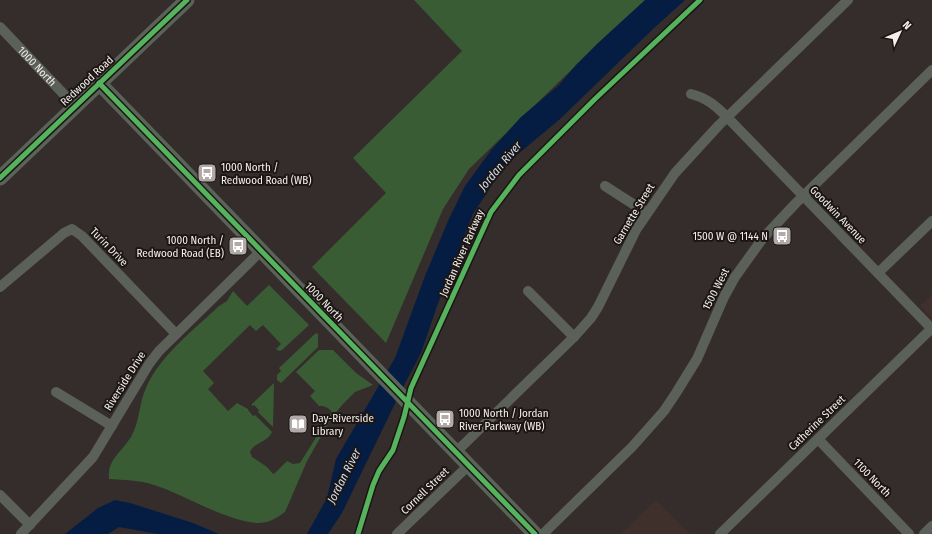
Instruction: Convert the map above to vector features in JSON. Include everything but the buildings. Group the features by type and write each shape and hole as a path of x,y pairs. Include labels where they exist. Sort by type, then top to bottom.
{"street":[{"name":"Redwood Road","path":"0,178 187,0"},
{"name":"Garnette Street","path":"456,452 574,338 591,318 598,307 627,246 647,213 675,173 727,117 848,0"},
{"name":"1000 North","path":"0,27 75,106"},
{"name":"1500 West","path":"543,534 632,447 664,411 697,359 724,297 735,277 763,238 803,196 932,70"},
{"name":"1000 North","path":"99,84 535,534"},
{"name":"Goodwin Avenue","path":"691,94 701,96 710,101 727,117 932,329"},
{"path":"605,186 647,213"},
{"path":"878,273 932,221"},
{"name":"Turin Drive","path":"0,287 64,233 72,229 82,236 176,334"},
{"name":"Riverside Drive","path":"21,534 88,463 154,357 261,251"},
{"path":"528,291 574,338"},
{"name":"Catherine Street","path":"720,534 932,329"},
{"path":"56,392 112,426"},
{"name":"1100 North","path":"818,439 909,534"},
{"name":"Cornell Street","path":"397,534 469,465"},
{"path":"0,495 30,525"},
{"path":"924,534 932,526"}],"shaded area":[{"path":"932,295 932,319 920,306"},
{"path":"656,500 690,534 621,534"}],"green space":[{"path":"414,0 646,0 600,42 469,169 443,209 386,343 312,267 386,193 353,158 462,51"},
{"path":"269,285 309,325 282,350 279,351 276,349 281,344 263,325 256,331 250,325 203,371 214,383 208,389 228,411 237,403 248,409 253,416 255,415 272,432 270,436 254,446 250,452 252,457 267,467 273,474 287,461 293,464 300,463 332,412 326,407 319,406 310,396 315,391 296,372 319,350 333,350 356,373 373,385 355,392 332,417 307,461 285,512 266,522 255,523 226,515 166,489 148,483 109,479 110,466 113,460 128,441 135,429 146,388 152,376 169,354 219,306 227,301 233,291 247,306"},
{"path":"316,333 318,334 318,347 281,383 277,380 277,375 281,371 279,368"},
{"path":"274,383 273,427 258,412 259,410 254,405 252,406 252,404"}],"water":[{"name":"Jordan River","path":"645,0 685,0 560,119 505,165 473,214 437,306 421,353 342,513 328,534 307,534 327,498 336,459 395,358 425,276 448,221 465,186 492,149 521,117 559,85 598,43"},
{"path":"115,500 130,503 193,523 219,534 158,534 119,527 108,534 65,534 98,508"}],"cycle path":[{"path":"0,178 187,0"},
{"name":"Jordan River Parkway","path":"358,534 373,485 379,471 393,450 404,417 411,388 491,212 519,175 595,99 700,0"},
{"path":"99,83 535,534"}],"place":[{"name":"1000 North / Redwood Road (WB)","path":"207,173"},
{"name":"1500 W @ 1144 N","path":"782,236"},
{"name":"1000 North / Redwood Road (EB)","path":"238,246"},
{"name":"1000 North / Jordan River Parkway (WB)","path":"445,419"},
{"name":"Day-Riverside Library","path":"298,424"}]}
